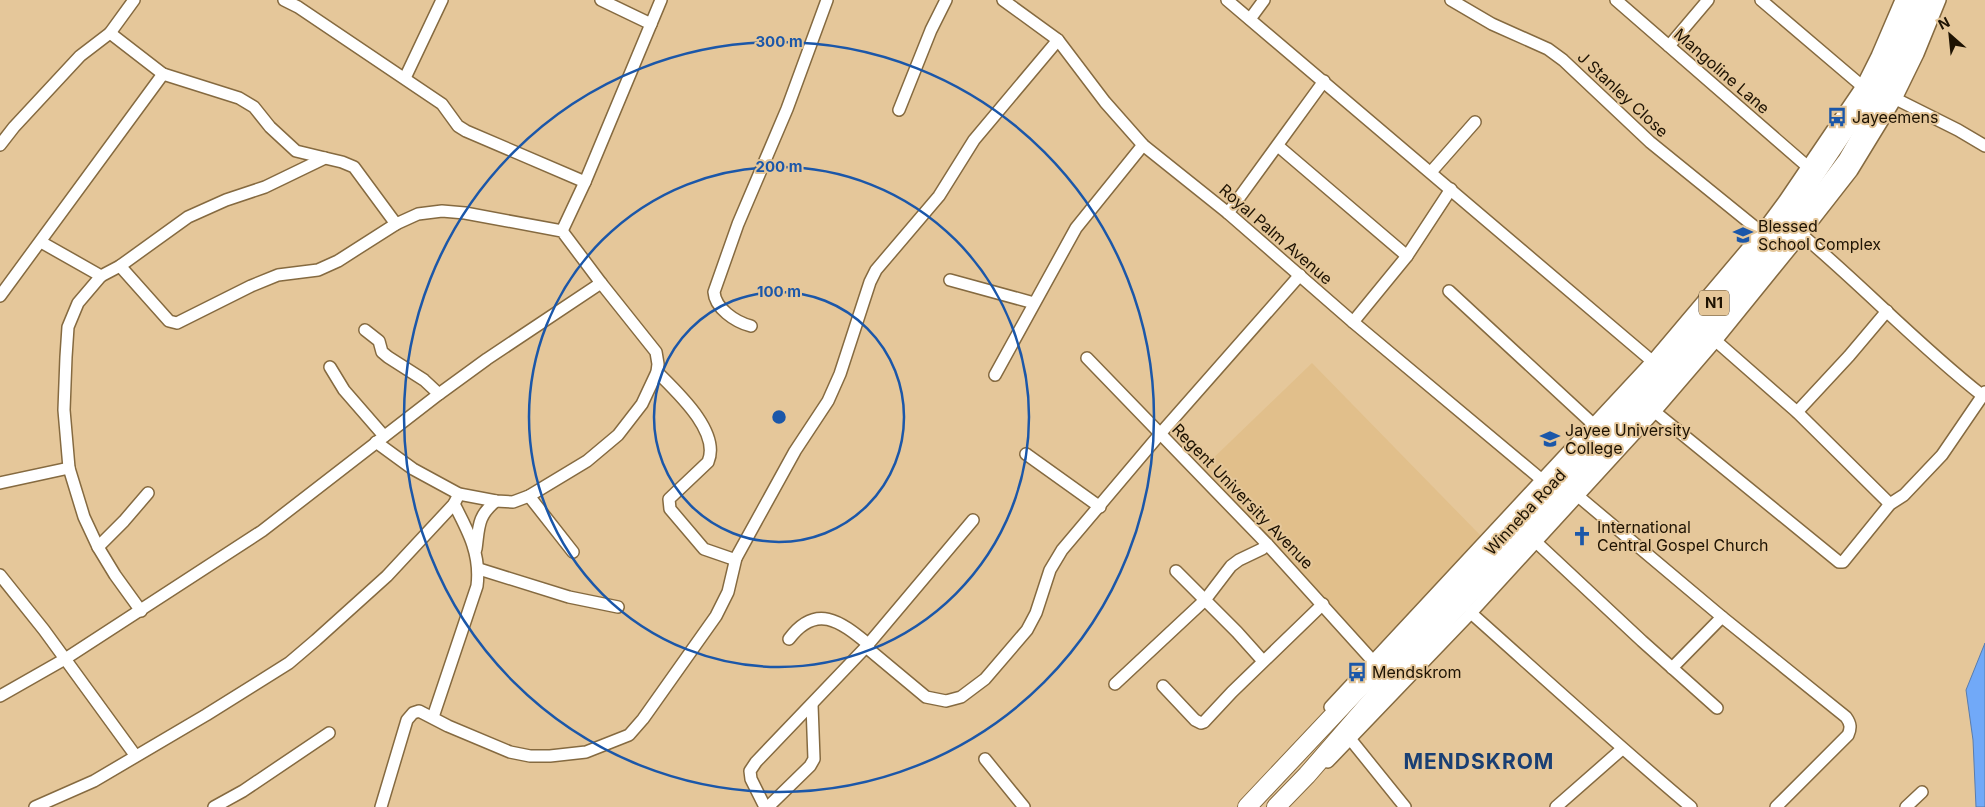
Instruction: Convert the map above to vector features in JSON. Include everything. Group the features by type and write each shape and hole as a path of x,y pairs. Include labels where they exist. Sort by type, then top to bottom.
{"highway":[{"name":"Winneba Road","path":"1276,807 1307,775 1405,662 1609,446 1709,334 1865,100 1900,34 1904,0"},
{"name":"Winneba Road","path":"1247,807 1661,368 1796,229 1847,161 1884,97 1928,0"}],"street":[{"path":"0,145 14,127 80,56 110,33 134,0"},
{"path":"284,0 298,7 442,104 458,126 466,131 585,182"},
{"path":"405,78 442,0"},
{"path":"602,0 651,24"},
{"path":"562,232 585,182 661,0"},
{"path":"751,326 738,321 720,307 716,302 714,292 738,224 787,108 827,0"},
{"path":"899,110 931,30 946,0"},
{"name":"Royal Palm Avenue","path":"1003,0 1058,40 1105,102 1142,145 1228,213 1353,322 1542,480"},
{"path":"1226,0 1324,81 1652,361"},
{"path":"1250,19 1264,0"},
{"name":"J Stanley Close","path":"1451,0 1492,24 1548,48 1564,60 1650,142 1761,232"},
{"name":"Mangoline Lane","path":"1616,0 1808,167"},
{"path":"1669,46 1708,0"},
{"path":"1761,0 1862,86"},
{"path":"1307,775 1326,764 1351,740 1471,613 1716,341 1761,232 1808,167 1862,86 1904,0"},
{"path":"1288,764 1307,732 1372,660 1652,361 1740,285 1802,235 1852,171 1896,99 1918,54 1940,0"},
{"path":"110,33 163,74 239,98 254,107 270,127 296,151 342,162 354,167 396,224"},
{"path":"381,807 407,720 413,713 419,711 448,726 510,752 530,756 586,752 629,735 643,719 716,616 728,592 736,558 795,450 828,401 840,374 870,282 876,270 938,196 974,140 1058,40"},
{"path":"0,296 163,74"},
{"path":"1228,213 1324,81"},
{"path":"1896,99 1985,146"},
{"path":"1430,172 1476,122"},
{"path":"995,375 1076,228 1142,145"},
{"path":"1278,146 1407,256"},
{"path":"141,611 115,575 98,547 84,516 69,468 64,410 68,327 78,303 102,276 120,266 188,217 226,200 265,187 325,158"},
{"path":"1353,322 1407,256 1451,190"},
{"path":"120,266 169,321 177,323 251,286 278,275 318,270 338,262 396,224 418,214 442,211 562,232 656,352 658,364 657,372 642,404 618,434 588,460 529,496 513,502 457,499 414,469 380,439 344,390 330,367"},
{"path":"1654,412 1839,562 1846,560 1890,504 1904,496 1925,476 1942,455 1984,394 1947,368 1802,235"},
{"path":"41,242 102,276"},
{"path":"788,639 803,624 818,617 839,623 926,697 946,702 974,690 1028,630 1050,570 1062,550 1160,434 1300,275"},
{"path":"950,280 1034,303"},
{"path":"0,696 65,659 262,531 438,394 487,359 601,284"},
{"path":"1449,291 1593,424"},
{"path":"1797,412 1849,356 1887,311"},
{"path":"365,330 380,341 382,352 424,380 438,394"},
{"path":"1716,341 1797,412 1890,504"},
{"name":"Regent University Avenue","path":"1087,358 1267,544 1372,660"},
{"path":"657,372 698,417 710,445 711,454 708,462 669,499 670,509 704,549 734,559 736,558"},
{"path":"1026,454 1100,507"},
{"path":"0,483 69,468"},
{"path":"98,547 124,522 148,493"},
{"path":"529,496 573,552"},
{"path":"1578,496 1722,617 1846,717 1851,729 1848,736 1776,807"},
{"path":"433,717 477,586 479,569 476,551 457,499"},
{"path":"35,807 94,781 206,715 288,663 387,576 457,499"},
{"path":"476,551 481,516 496,501"},
{"path":"812,705 814,759 810,766 763,806 751,779 750,771 756,762 867,646 973,520"},
{"path":"1536,542 1717,708"},
{"path":"1115,684 1205,600 1231,566 1238,560 1262,549 1267,544"},
{"path":"479,569 569,597 618,607"},
{"path":"1176,570 1263,661"},
{"path":"0,575 14,589 136,755"},
{"path":"1162,686 1201,724 1323,604"},
{"path":"1471,613 1622,749 1691,807"},
{"path":"1672,668 1722,617"},
{"path":"214,807 243,791 329,733"},
{"path":"1351,740 1405,807"},
{"path":"1556,807 1622,749"},
{"path":"985,759 1024,807"},
{"path":"1906,807 1922,792"}],"shaded area":[{"path":"1312,363 1482,537 1372,651 1203,468"}],"water":[{"path":"1985,643 1985,807 1976,807 1973,740 1966,690"}],"place":[{"name":"Jayeemens","path":"1837,117"},
{"name":"Blessed School Complex","path":"1743,235"},
{"name":"Jayee University College","path":"1550,439"},
{"name":"International Central Gospel Church","path":"1582,536"},
{"name":"Mendskrom","path":"1357,672"}],"district":[{"name":"MENDSKROM","path":"1479,762"}]}
